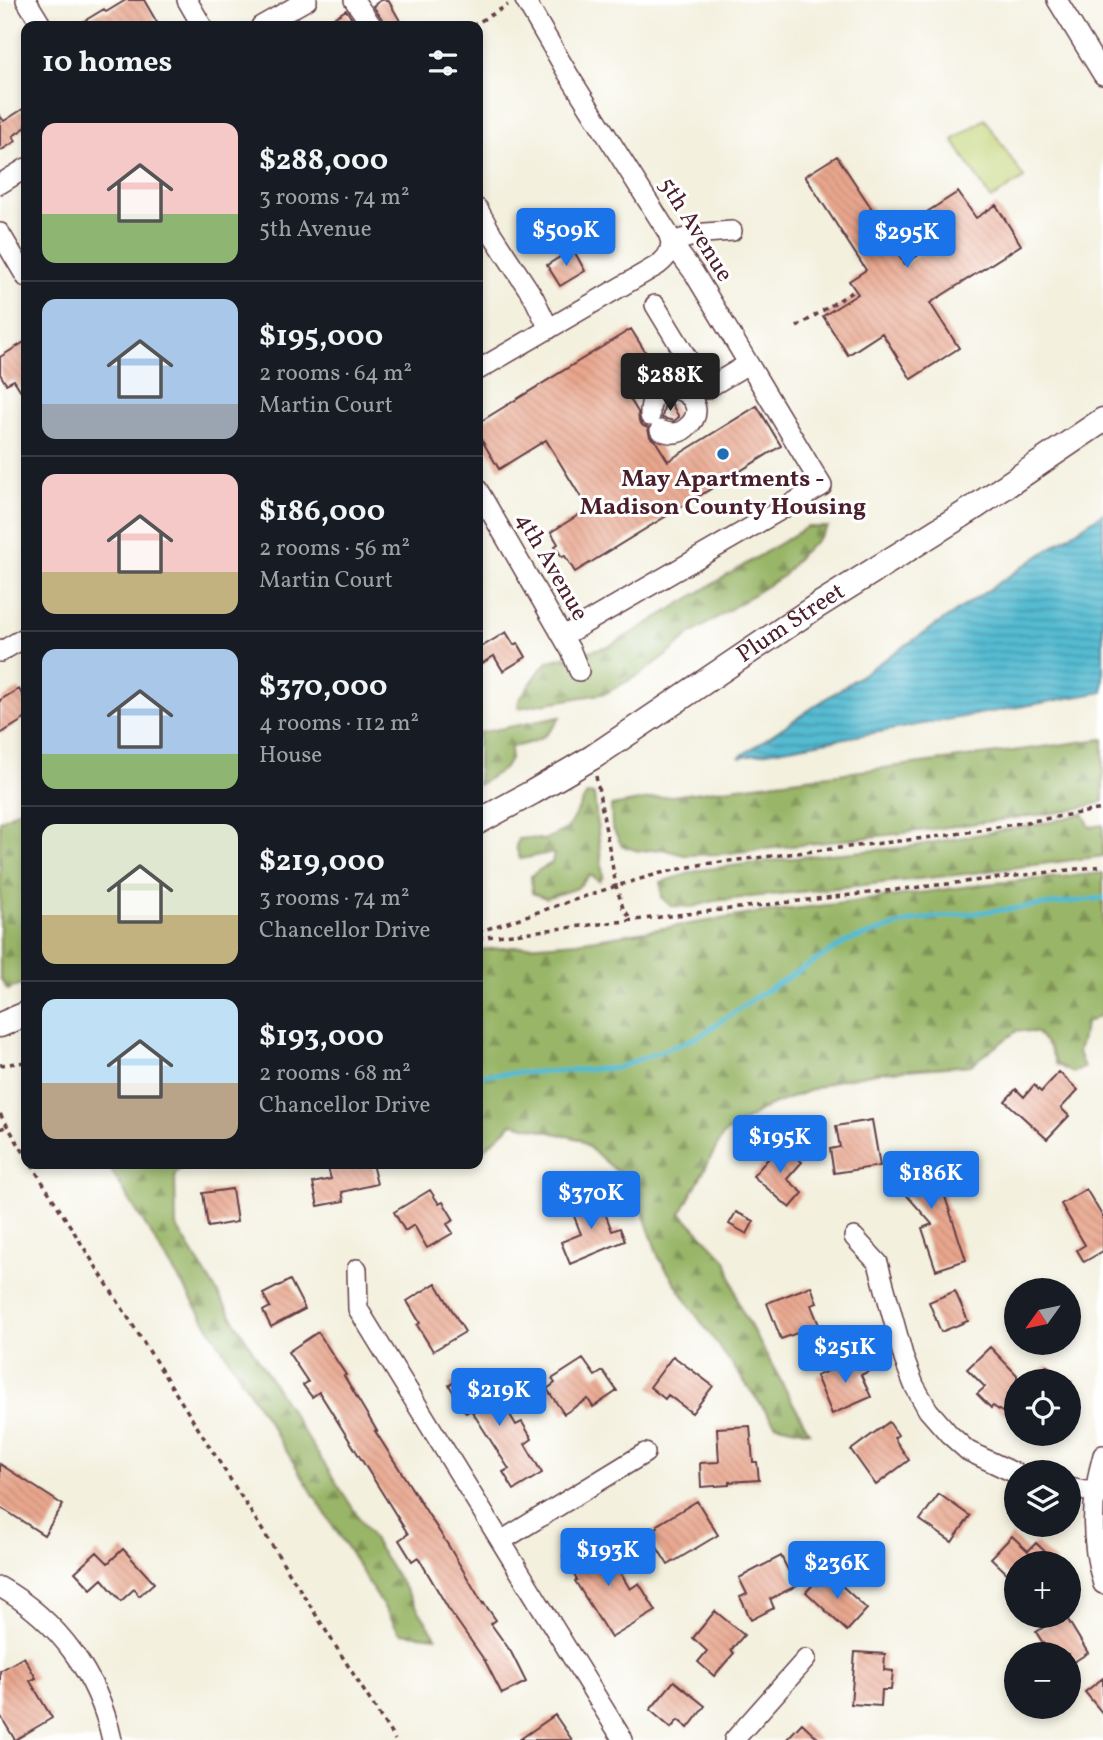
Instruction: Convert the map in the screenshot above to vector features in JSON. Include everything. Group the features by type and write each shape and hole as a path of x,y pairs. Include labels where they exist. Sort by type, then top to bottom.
{"main road":[{"name":"Plum Street","path":"483,818 593,757 814,608 975,507 1103,420"},
{"path":"0,1025 21,1016"}],"street":[{"path":"26,0 39,21"},
{"path":"187,0 199,21"},
{"path":"270,21 307,0"},
{"path":"354,0 369,21"},
{"path":"1057,0 1101,66"},
{"name":"5th Avenue","path":"516,2 568,74 671,242 694,273 822,486 563,636"},
{"path":"0,184 21,171"},
{"path":"483,218 534,298 549,329"},
{"path":"483,367 658,265 666,259 671,242 705,233 732,231"},
{"path":"0,233 21,269"},
{"path":"655,305 698,393 693,420 688,427 675,434 667,433 655,423 649,408 652,400 663,390 678,389 698,393 748,364"},
{"name":"4th Avenue","path":"483,498 563,636 579,671"},
{"path":"0,652 21,640"},
{"path":"854,1237 877,1263 904,1359 914,1385 928,1409 968,1451 1004,1468"},
{"path":"357,1269 358,1309 623,1740"},
{"path":"501,1541 645,1452"},
{"path":"1103,1455 1094,1536 1103,1584"},
{"path":"1081,1490 1099,1493"},
{"path":"0,1587 30,1607 74,1652 101,1701 113,1740"},
{"path":"734,1740 806,1659"}],"path":[{"path":"481,21 516,2"},
{"path":"797,327 855,290"},
{"path":"593,757 616,886 623,908 631,919"},
{"path":"483,933 616,886 704,864 950,835 1103,809"},
{"path":"483,935 545,931 1103,866"},
{"path":"0,1065 21,1063"},
{"path":"0,1114 21,1148"},
{"path":"0,1129 7,1126"},
{"path":"34,1169 395,1740"}],"green space":[{"path":"985,119 1024,178 991,199 953,140"},
{"path":"807,527 828,527 784,575 688,636 641,674 606,693 518,708 519,700 549,661 609,646"},
{"path":"560,717 540,739 511,747 510,759 505,768 483,782 483,732"},
{"path":"1103,739 1103,802 1067,811 720,854 684,855 662,849 639,851 622,846 612,827 611,806"},
{"path":"587,794 594,795 603,877 599,881 590,875 577,888 546,898 532,893 531,876 552,863 554,854 520,859 516,847 518,839 544,840 567,829"},
{"path":"21,808 21,984 8,990 0,978 0,821"},
{"path":"1083,813 1090,827 1103,825 1103,856 714,901 692,907 671,906 662,898 661,882 700,870 902,848 1056,821"},
{"path":"1103,873 1103,1014 1086,1023 1078,1052 1084,1068 1073,1073 1056,1064 1050,1048 1037,1033 1018,1030 971,1065 881,1072 834,1081 767,1107 723,1135 681,1213 726,1260 740,1307 809,1432 775,1424 694,1312 659,1258 633,1185 579,1139 513,1123 483,1150 483,950 577,942 758,913 985,884"},
{"path":"110,1169 179,1169 175,1175 176,1226 301,1428 436,1637 400,1633"}],"water":[{"path":"1103,513 1103,692 739,757"}],"building":[{"path":"126,0 144,0 156,21 84,21 104,9 106,12"},
{"path":"381,0 388,0 400,21 383,21 373,6"},
{"path":"346,10 354,21 337,21 335,17"},
{"path":"21,110 21,130 13,136 16,141 0,151 0,116 4,121"},
{"path":"837,156 905,264 933,245 916,219 958,192 976,218 996,205 1021,245 930,303 959,348 911,379 882,333 848,355 823,316 858,294 849,281 866,270 805,176"},
{"path":"573,249 585,271 560,286 547,265"},
{"name":"May Apartments - Madison County Housing","path":"631,329 659,374 627,394 638,412 639,421 648,428 650,437 668,461 757,406 781,446 575,572 555,546 558,544 551,532 588,509 546,440 499,469 483,442 483,420"},
{"path":"21,344 21,391 14,380 6,384 0,374 0,357"},
{"path":"671,403 679,417 674,421 662,418 664,407"},
{"path":"506,632 514,645 518,643 526,657 503,671 494,656 483,663 483,646"},
{"path":"19,689 21,693 21,721 0,734 0,700"},
{"path":"1059,1072 1078,1090 1061,1108 1069,1116 1047,1139 1005,1101 1016,1089 1024,1097 1034,1085 1041,1092"},
{"path":"872,1120 880,1166 834,1173 830,1149 840,1147 836,1126"},
{"path":"781,1144 802,1162 787,1179 803,1193 790,1208 753,1176"},
{"path":"912,1155 924,1168 931,1162 941,1175 933,1181 944,1194 966,1260 936,1270 922,1228 932,1224 889,1175"},
{"path":"328,1169 373,1169 377,1184 342,1192 344,1201 318,1206 313,1183 331,1179"},
{"path":"232,1189 237,1222 208,1227 203,1193"},
{"path":"1086,1189 1103,1217 1103,1251 1084,1262 1077,1250 1085,1245 1061,1204"},
{"path":"430,1190 439,1204 443,1202 454,1220 447,1224 453,1233 427,1248 414,1225 405,1231 394,1212"},
{"path":"598,1195 612,1231 620,1228 625,1241 570,1264 561,1242 581,1234 570,1206"},
{"path":"736,1212 754,1221 747,1234 729,1224"},
{"path":"290,1280 305,1309 271,1327 263,1311 270,1307 263,1294"},
{"path":"436,1283 465,1332 433,1351 417,1325 420,1323 407,1301"},
{"path":"811,1286 817,1303 811,1305 819,1325 781,1339 767,1303"},
{"path":"955,1291 968,1321 941,1332 929,1302"},
{"path":"318,1332 346,1375 344,1376 375,1431 483,1604 496,1620 491,1624 511,1652 526,1682 502,1694 485,1661 448,1608 418,1557 412,1561 399,1540 408,1534 319,1392 312,1397 303,1385 308,1382 288,1352"},
{"path":"990,1347 1011,1369 1004,1369 1004,1413 993,1406 991,1408 977,1394 985,1387 967,1369"},
{"path":"673,1356 713,1386 692,1413 668,1395 665,1399 650,1387"},
{"path":"862,1356 869,1371 861,1375 871,1397 832,1414 816,1376"},
{"path":"583,1359 595,1376 603,1371 617,1391 593,1407 588,1399 564,1414 547,1389 555,1383 552,1379"},
{"path":"468,1374 472,1382 486,1374 516,1425 522,1422 532,1439 525,1444 542,1473 514,1490 503,1472 509,1469 471,1410 466,1413 449,1385"},
{"path":"889,1422 898,1435 894,1438 909,1460 876,1485 851,1450"},
{"path":"750,1426 753,1462 757,1462 759,1480 701,1487 700,1463 719,1462 717,1428"},
{"path":"0,1464 63,1505 44,1535 0,1507"},
{"path":"939,1494 970,1516 952,1542 920,1520"},
{"path":"697,1501 718,1535 668,1565 648,1533"},
{"path":"598,1536 630,1589 639,1583 656,1611 611,1638 575,1581 577,1580 563,1556"},
{"path":"1011,1537 1028,1551 1004,1551 1004,1570 991,1558"},
{"path":"1036,1543 1044,1551 1028,1551"},
{"path":"123,1549 154,1583 139,1596 134,1589 121,1601 102,1579 91,1589 75,1572 97,1552 108,1563"},
{"path":"781,1556 796,1586 770,1599 774,1608 751,1620 740,1597 747,1594 739,1578"},
{"path":"826,1571 867,1609 847,1631 806,1592"},
{"path":"715,1611 744,1635 731,1650 734,1653 714,1676 698,1662 707,1651 693,1638"},
{"path":"1043,1628 1073,1628 1088,1653 1081,1657 1081,1642 1042,1642 1036,1632"},
{"path":"855,1652 885,1654 884,1670 893,1671 891,1690 882,1690 881,1706 851,1704"},
{"path":"24,1657 36,1678 30,1681 52,1718 15,1740 0,1715 0,1671"},
{"path":"1103,1678 1103,1714 1085,1692"},
{"path":"674,1681 705,1706 688,1728 678,1720 671,1728 650,1710"},
{"path":"555,1715 572,1740 519,1740"},
{"path":"802,1723 820,1740 786,1740"}],"waterway":[{"path":"483,1075 617,1068 698,1037 759,995 848,941 915,920 1103,898"}],"place":[{"name":"May Apartments - Madison County Housing","path":"723,454"}]}
